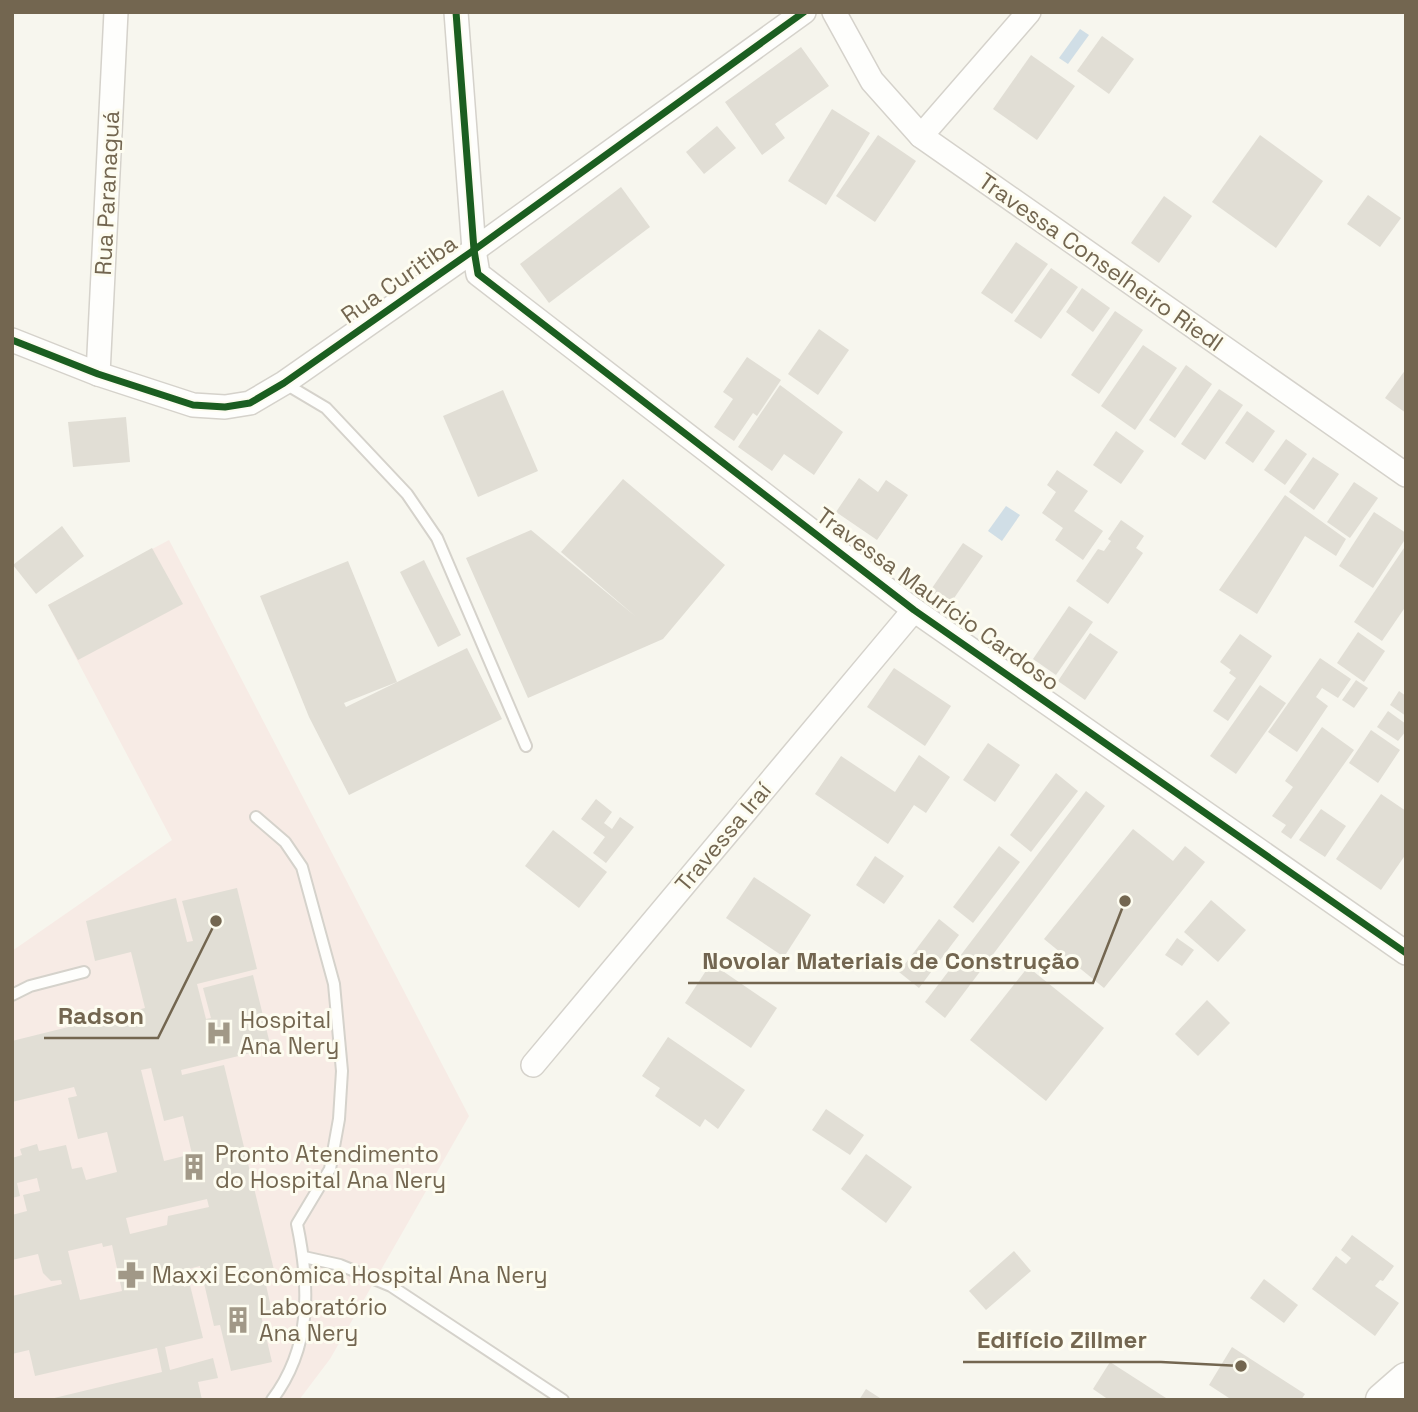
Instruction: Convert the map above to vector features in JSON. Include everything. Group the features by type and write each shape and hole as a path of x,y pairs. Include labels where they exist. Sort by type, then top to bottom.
{"street":[{"name":"Rua Paranaguá","path":"98,374 116,12"},
{"name":"Travessa Maurício Cardoso","path":"456,12 478,274 914,610 1406,953"},
{"name":"Rua Curitiba","path":"12,340 98,374 193,405 225,408 250,403 284,383 474,250 804,12"},
{"name":"Travessa Conselheiro Riedl","path":"834,12 872,81 921,136 1406,475"},
{"path":"921,136 1021,16"},
{"name":"Travessa Iraí","path":"533,1065 914,610"},
{"path":"1382,1400 1406,1379"}],"lane":[{"path":"284,383 326,408 407,494 437,538 526,746"},
{"path":"256,817 285,842 302,867 334,984 342,1071 339,1119 330,1168 297,1224 304,1257 304,1327 296,1356 281,1388 272,1400"},
{"path":"12,995 30,986 84,972"},
{"path":"304,1257 340,1265 391,1286 563,1400"}],"shaded area":[{"path":"1080,29 1089,35 1068,64 1059,58"},
{"path":"1006,506 1020,515 1002,541 988,531"},
{"name":"Hospital Ana Nery","path":"169,540 469,1116 330,1359 299,1400 12,1400 12,951 172,840 48,605"}],"building":[{"path":"1102,36 1134,59 1109,94 1077,71"},
{"path":"801,47 829,86 775,124 785,138 762,155 725,102"},
{"path":"1031,55 1075,86 1037,140 993,109"},
{"path":"832,109 870,133 826,205 788,181"},
{"path":"717,126 736,148 704,174 686,152"},
{"path":"878,135 916,161 875,222 836,196"},
{"path":"1260,135 1323,181 1276,248 1212,202"},
{"path":"621,187 650,227 549,303 520,264"},
{"path":"1368,195 1401,218 1380,247 1347,224"},
{"path":"1164,196 1192,216 1159,263 1131,243"},
{"path":"1016,242 1048,264 1012,314 981,293"},
{"path":"1051,268 1078,287 1041,339 1014,321"},
{"path":"1082,288 1110,308 1093,332 1066,312"},
{"path":"1115,311 1143,330 1099,394 1071,375"},
{"path":"819,329 849,350 818,395 788,374"},
{"path":"1143,345 1177,368 1135,430 1101,406"},
{"path":"747,357 781,380 757,416 753,413 734,441 714,427 733,399 723,392"},
{"path":"1186,365 1212,384 1175,438 1149,420"},
{"path":"1406,369 1406,413 1385,398"},
{"path":"780,385 843,432 814,475 784,454 772,471 738,447"},
{"path":"1219,389 1243,405 1205,460 1181,444"},
{"path":"503,390 538,471 478,497 443,416"},
{"path":"1247,411 1275,431 1253,463 1225,443"},
{"path":"126,417 130,462 73,467 68,422"},
{"path":"1116,431 1144,451 1121,484 1093,465"},
{"path":"1286,439 1307,454 1285,485 1264,470"},
{"path":"1313,457 1339,474 1314,510 1289,492"},
{"path":"1057,470 1088,491 1074,511 1103,531 1083,560 1055,540 1063,528 1042,513 1056,492 1047,485"},
{"path":"859,478 878,492 886,480 908,495 877,540 836,512"},
{"path":"623,479 725,565 663,639 528,698 466,558 531,530 635,616 561,552"},
{"path":"1354,482 1378,498 1350,538 1327,522"},
{"path":"1285,495 1346,539 1336,556 1305,536 1257,614 1219,590"},
{"path":"1374,512 1406,533 1406,538 1373,588 1339,566"},
{"path":"1121,520 1144,536 1136,548 1143,553 1108,604 1076,581 1098,549 1104,551 1111,541 1108,539"},
{"path":"62,526 84,556 36,594 13,565"},
{"path":"963,543 983,556 950,604 930,591"},
{"path":"1406,545 1406,606 1382,641 1354,622"},
{"path":"152,548 183,604 78,660 48,605"},
{"path":"424,560 461,635 438,647 400,572"},
{"path":"348,561 397,682 344,703 346,707 467,648 502,719 349,795 309,717 260,596"},
{"path":"1069,606 1093,622 1056,675 1033,659"},
{"path":"1358,632 1385,651 1364,682 1337,663"},
{"path":"1090,633 1118,652 1085,700 1058,681"},
{"path":"1240,634 1272,656 1228,721 1213,711 1236,678 1229,673 1231,670 1220,662"},
{"path":"1320,658 1351,679 1338,698 1322,688 1316,697 1328,706 1297,752 1268,732"},
{"path":"894,668 951,706 925,746 867,707"},
{"path":"1356,680 1368,688 1354,708 1342,700"},
{"path":"1260,685 1286,703 1236,774 1210,756"},
{"path":"1399,691 1406,696 1406,716 1390,705"},
{"path":"1388,711 1406,724 1406,731 1398,741 1377,727"},
{"path":"1322,727 1354,750 1291,839 1281,832 1286,825 1272,816 1293,787 1285,781"},
{"path":"1371,730 1400,750 1378,783 1349,763"},
{"path":"988,743 1020,765 995,802 963,780"},
{"path":"919,755 950,777 926,813 914,805 888,844 815,794 841,756 895,792"},
{"path":"1056,773 1078,791 1031,852 1010,835"},
{"path":"1086,791 1105,806 945,1018 925,1002"},
{"path":"1381,794 1406,811 1406,854 1381,890 1336,859"},
{"path":"596,799 612,812 604,823 612,829 620,817 634,827 606,863 593,853 605,837 581,819"},
{"path":"1321,809 1346,826 1325,857 1299,840"},
{"path":"1133,829 1173,861 1185,846 1205,862 1104,988 1044,939"},
{"path":"553,830 607,872 579,908 525,866"},
{"path":"999,846 1020,862 973,923 953,907"},
{"path":"875,856 904,876 884,904 856,885"},
{"path":"754,877 811,915 784,957 726,918"},
{"path":"237,888 257,969 197,984 206,1019 211,1018 203,988 253,975 271,1048 181,1070 182,1075 224,1065 275,1274 264,1276 272,1312 261,1315 272,1362 231,1371 220,1325 214,1326 200,1266 181,1271 184,1287 190,1285 203,1338 165,1347 170,1370 213,1358 218,1378 198,1382 202,1400 46,1400 162,1372 157,1348 35,1376 29,1350 12,1354 12,1296 62,1284 61,1280 51,1281 43,1273 38,1254 12,1260 12,1215 27,1211 23,1195 40,1191 37,1178 17,1183 20,1196 12,1198 12,1158 22,1155 20,1149 37,1144 39,1151 66,1145 72,1169 82,1167 86,1180 117,1172 107,1132 78,1139 68,1098 77,1096 74,1087 12,1102 12,1041 145,1008 131,952 95,961 86,921 176,898 187,942 193,941 182,901","holes":["151,1068 164,1121 183,1116 192,1154 164,1161 141,1070","207,1199 209,1207 168,1216 167,1225 130,1234 126,1218","102,1243 103,1247 112,1245 122,1291 80,1300 68,1251"]},
{"path":"1211,900 1246,930 1218,962 1184,932"},
{"path":"939,919 959,935 919,988 899,972"},
{"path":"1177,938 1194,950 1182,966 1165,955"},
{"path":"711,963 777,1008 751,1048 685,1003"},
{"path":"1028,967 1104,1028 1046,1101 970,1040"},
{"path":"1207,1000 1230,1023 1198,1056 1175,1034"},
{"path":"668,1037 745,1090 718,1129 705,1119 700,1127 655,1096 660,1088 642,1076"},
{"path":"826,1109 864,1135 850,1155 812,1130"},
{"path":"866,1154 912,1187 886,1223 841,1189"},
{"path":"1352,1235 1394,1266 1383,1281 1380,1280 1375,1286 1399,1303 1375,1336 1312,1289 1336,1256 1346,1264 1351,1258 1341,1250"},
{"path":"1014,1251 1031,1271 986,1310 969,1291"},
{"path":"1264,1279 1298,1305 1284,1323 1250,1298"},
{"path":"1232,1347 1305,1394 1301,1400 1232,1400 1209,1385"},
{"path":"1110,1362 1166,1398 1165,1400 1109,1400 1093,1389"},
{"path":"866,1389 883,1400 859,1400"}],"cycle path":[{"path":"456,12 478,274 914,610 1406,953"},
{"path":"12,340 98,374 193,405 225,407 250,403 284,383 474,250 804,12"}],"place":[{"name":"Novolar Materiais de Construção","path":"1125,901"},
{"name":"Radson","path":"216,921"},
{"name":"Hospital Ana Nery","path":"219,1033"},
{"name":"Pronto Atendimento do Hospital Ana Nery","path":"194,1167"},
{"name":"Maxxi Econômica Hospital Ana Nery","path":"131,1275"},
{"name":"Laboratório Ana Nery","path":"238,1320"},
{"name":"Edifício Zillmer","path":"1241,1366"}]}
